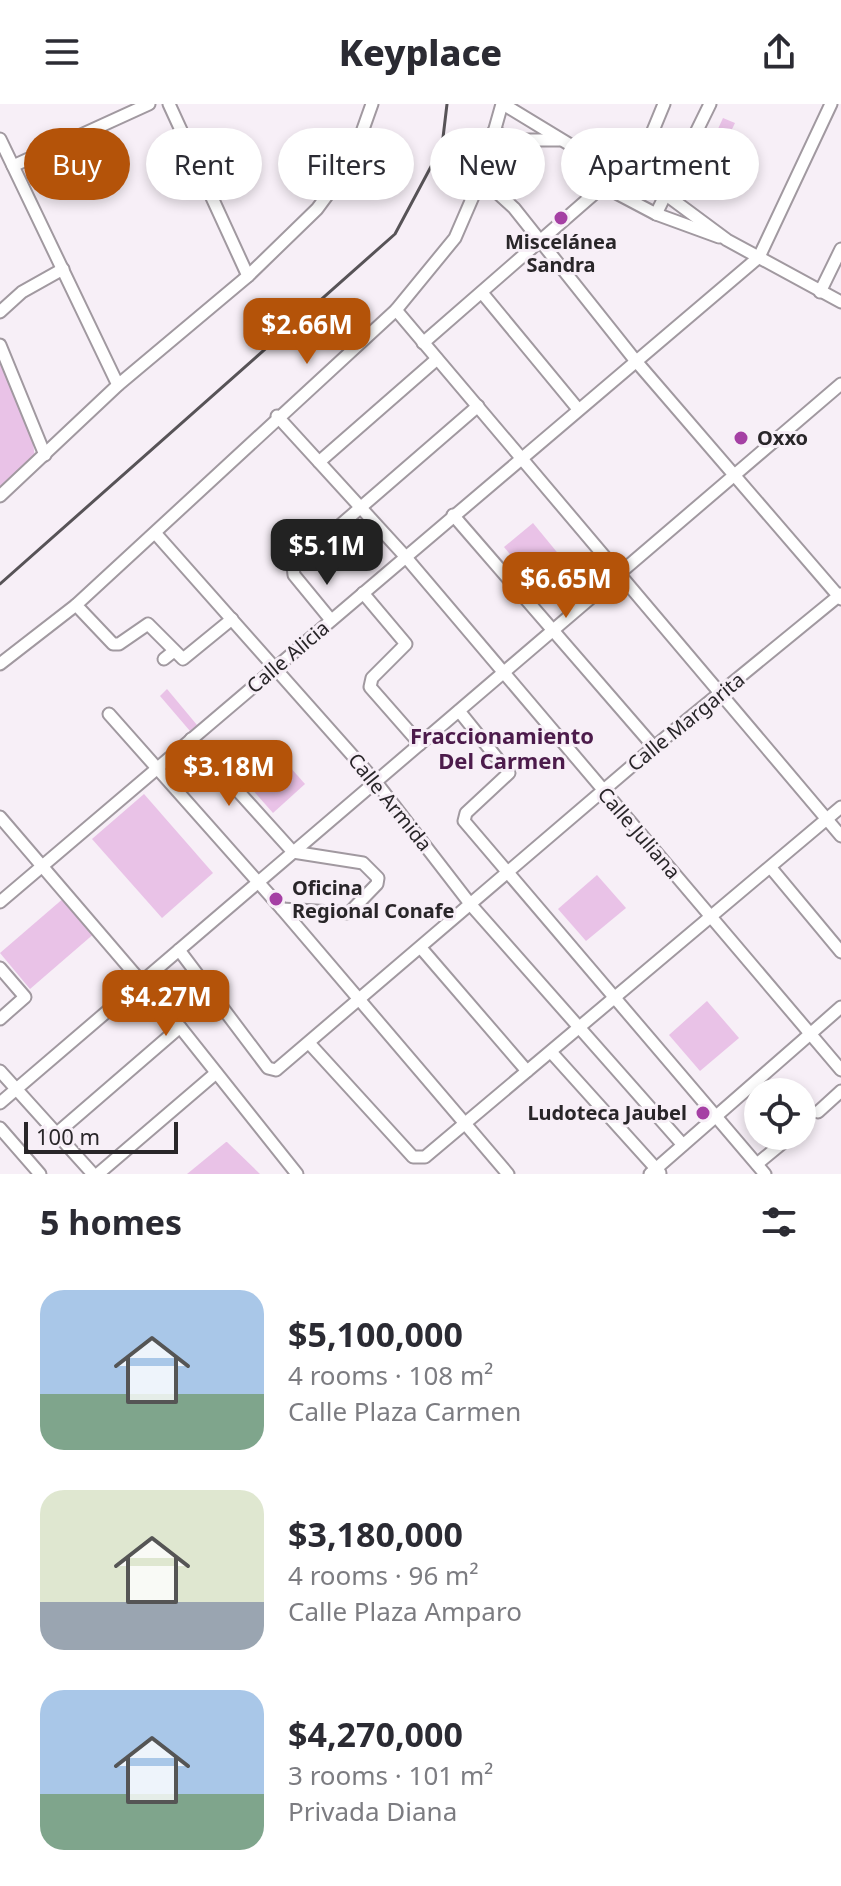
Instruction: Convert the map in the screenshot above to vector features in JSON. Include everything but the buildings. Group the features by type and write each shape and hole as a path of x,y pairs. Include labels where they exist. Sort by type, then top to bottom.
{"street":[{"path":"13,166 149,104"},
{"path":"169,104 248,276"},
{"path":"0,496 118,385 248,276 317,209 351,163 372,104"},
{"path":"495,128 503,104 561,140"},
{"path":"654,128 664,104"},
{"path":"696,128 710,104"},
{"path":"759,257 831,104"},
{"path":"0,139 118,385"},
{"path":"545,140 561,140"},
{"path":"0,664 76,604 156,534 277,416 396,310 455,238 471,200"},
{"path":"505,200 635,360 840,596"},
{"path":"423,343 483,294 583,200"},
{"path":"634,200 656,214 727,240 841,302"},
{"path":"656,214 659,200"},
{"path":"674,200 727,240"},
{"path":"820,292 841,249"},
{"name":"Calle Alicia","path":"0,902 404,555 759,257"},
{"path":"0,312 22,292 63,269"},
{"path":"483,294 578,409"},
{"path":"396,310 841,836"},
{"path":"0,345 45,455"},
{"path":"319,462 437,359"},
{"path":"0,1103 841,384"},
{"path":"331,620 295,559 361,509 478,406"},
{"name":"Calle Juliana","path":"277,416 404,555 841,1070"},
{"path":"453,515 654,747"},
{"name":"Calle Armida","path":"156,534 376,782 471,905 683,1145"},
{"path":"363,593 406,644 372,678 370,687 420,744"},
{"name":"Calle Margarita","path":"179,950 268,1068 276,1070 654,747 840,596"},
{"path":"76,604 113,644 119,644 148,624 180,657 186,657 232,619"},
{"path":"164,659 174,651"},
{"path":"459,711 508,769 507,778 464,816 765,1174"},
{"path":"109,714 282,909 508,1174"},
{"path":"191,739 293,852 363,863 378,881 349,913 282,909"},
{"path":"309,1043 413,1157 425,1157 617,999 841,807"},
{"path":"0,817 180,1027 297,1174"},
{"path":"771,868 841,952"},
{"path":"421,948 527,1071"},
{"path":"0,968 25,997 0,1019"},
{"path":"551,1052 655,1172 841,1007"},
{"path":"56,1134 180,1027"},
{"path":"0,1071 94,1173 216,1073"},
{"path":"818,1112 841,1091"},
{"path":"0,1128 40,1174"},
{"path":"757,1164 774,1150"}],"shaded area":[{"path":"723,118 735,123 733,128 718,128"},
{"path":"0,361 32,435 35,458 20,476 0,487"},
{"path":"533,523 570,568 541,592 504,547"},
{"path":"167,689 197,725 190,731 160,696"},
{"path":"274,749 305,784 273,813 242,778"},
{"path":"144,794 213,873 162,918 92,839"},
{"path":"597,875 626,908 586,941 558,909"},
{"path":"65,897 96,932 30,989 0,953"},
{"path":"707,1001 739,1038 700,1071 669,1035"},
{"path":"226,1142 260,1174 187,1174"}],"railway":[{"path":"0,584 395,234 442,146 447,104"}],"place":[{"name":"Miscelánea Sandra","path":"561,218"},
{"name":"Oxxo","path":"741,438"},
{"name":"Oficina Regional Conafe","path":"276,899"},
{"name":"Ludoteca Jaubel","path":"703,1113"}],"district":[{"name":"Fraccionamiento Del Carmen","path":"502,748"}]}
